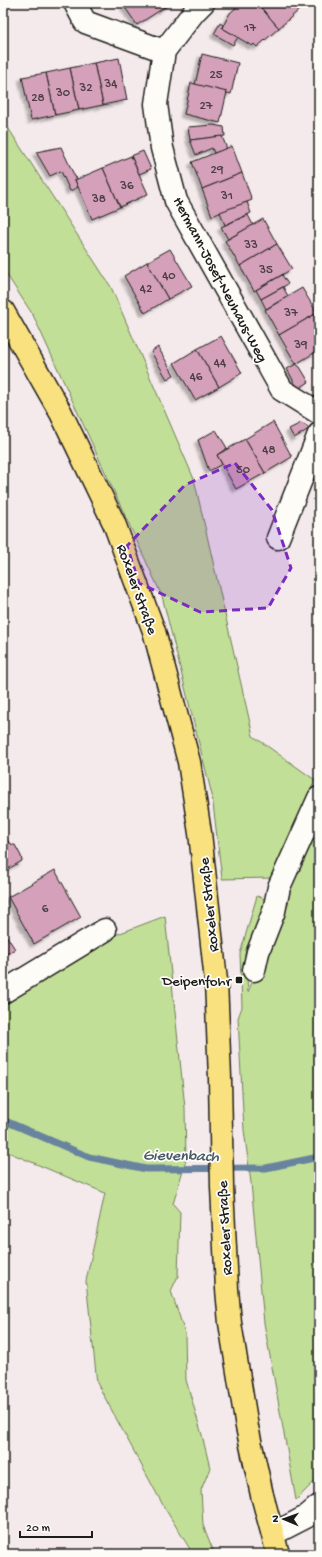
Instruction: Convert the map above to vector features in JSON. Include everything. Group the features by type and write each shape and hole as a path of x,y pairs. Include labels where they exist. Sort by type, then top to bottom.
{"main road":[{"name":"Roxeler Straße","path":"3,311 61,413 114,523 154,631 189,762 200,833 216,980 222,1187 230,1323 247,1427 262,1495 276,1544"}],"street":[{"path":"75,3 85,22 164,51"},
{"name":"Hermann-Josef-Neuhaus-Weg","path":"203,3 194,12 164,51 156,104 162,148 176,201 282,390 319,413"},
{"path":"278,538 319,434"},
{"path":"254,970 258,952 274,911 279,887 319,798"},
{"path":"3,992 106,930"},
{"name":"Roxeler Straße","path":"276,1544 319,1506"}],"highlighted area":[{"path":"235,463 272,510 291,568 268,608 200,612 139,583 127,546 185,485"}],"green space":[{"path":"3,120 111,287 194,479 253,736 315,780 272,878 222,879 212,795 162,596 33,315 3,269"},
{"path":"318,822 319,1477 296,1500 264,1323 251,1183 244,1130 238,1018 242,1007 240,954 257,896 267,900 246,966 248,992"},
{"path":"165,916 185,1108 186,1160 173,1204 180,1212 178,1276 171,1291 185,1333 186,1380 210,1468 201,1490 203,1525 213,1550 207,1554 193,1554 164,1507 97,1383 86,1281 105,1193 3,1150 3,1004 110,937"}],"building":[{"path":"129,3 170,4 137,25 124,6"},
{"path":"241,3 257,3 279,28 257,47 254,44 252,46 222,28 230,13"},
{"path":"257,3 295,3 300,9 279,28"},
{"path":"220,23 223,25 222,28 238,37 233,45 214,34"},
{"path":"202,54 238,63 231,94 195,85"},
{"path":"119,58 127,100 103,105 94,63"},
{"path":"94,63 103,105 79,110 70,68"},
{"path":"70,68 79,110 55,115 46,73"},
{"path":"46,73 55,115 31,120 22,77"},
{"path":"191,83 227,92 220,123 184,114"},
{"path":"213,125 224,127 225,136 190,140 188,127"},
{"path":"222,136 227,149 214,153 212,148 196,155 190,140"},
{"path":"232,146 242,173 202,189 192,162"},
{"path":"61,147 77,179 75,180 78,187 70,191 61,171 50,176 36,152"},
{"path":"143,151 151,169 139,174 131,156"},
{"path":"131,156 148,194 120,207 103,168"},
{"path":"103,168 120,207 92,219 75,180"},
{"path":"242,173 252,200 212,216 202,189"},
{"path":"247,202 251,213 225,225 220,212"},
{"path":"248,215 253,225 228,239 221,227"},
{"path":"263,219 277,244 240,266 225,241"},
{"path":"277,244 292,269 254,291 240,266"},
{"path":"170,249 192,286 168,299 147,262"},
{"path":"147,262 168,299 145,313 124,276"},
{"path":"282,275 288,284 261,299 256,290"},
{"path":"283,287 288,296 266,309 261,299"},
{"path":"302,288 317,313 279,335 265,310"},
{"path":"317,313 319,317 319,350 296,364 279,335"},
{"path":"221,336 242,373 219,387 197,349"},
{"path":"158,347 174,375 167,379 151,352"},
{"path":"197,349 219,387 195,400 174,363"},
{"path":"296,364 300,367 309,382 298,389 287,369"},
{"path":"273,422 292,457 265,473 245,439"},
{"path":"301,423 309,429 294,438 289,429"},
{"path":"216,430 227,448 217,455 222,464 209,471 198,440"},
{"path":"245,439 265,473 236,489 217,455"},
{"path":"3,832 9,843 15,845 22,861 3,872"},
{"path":"55,870 81,917 34,944 8,897"},
{"path":"4,932 15,949 3,956 3,933"}],"waterway":[{"name":"Gievenbach","path":"3,1120 89,1157 146,1169 266,1168 319,1157"}],"place":[{"name":"Deipenfohr","path":"239,980"}]}
